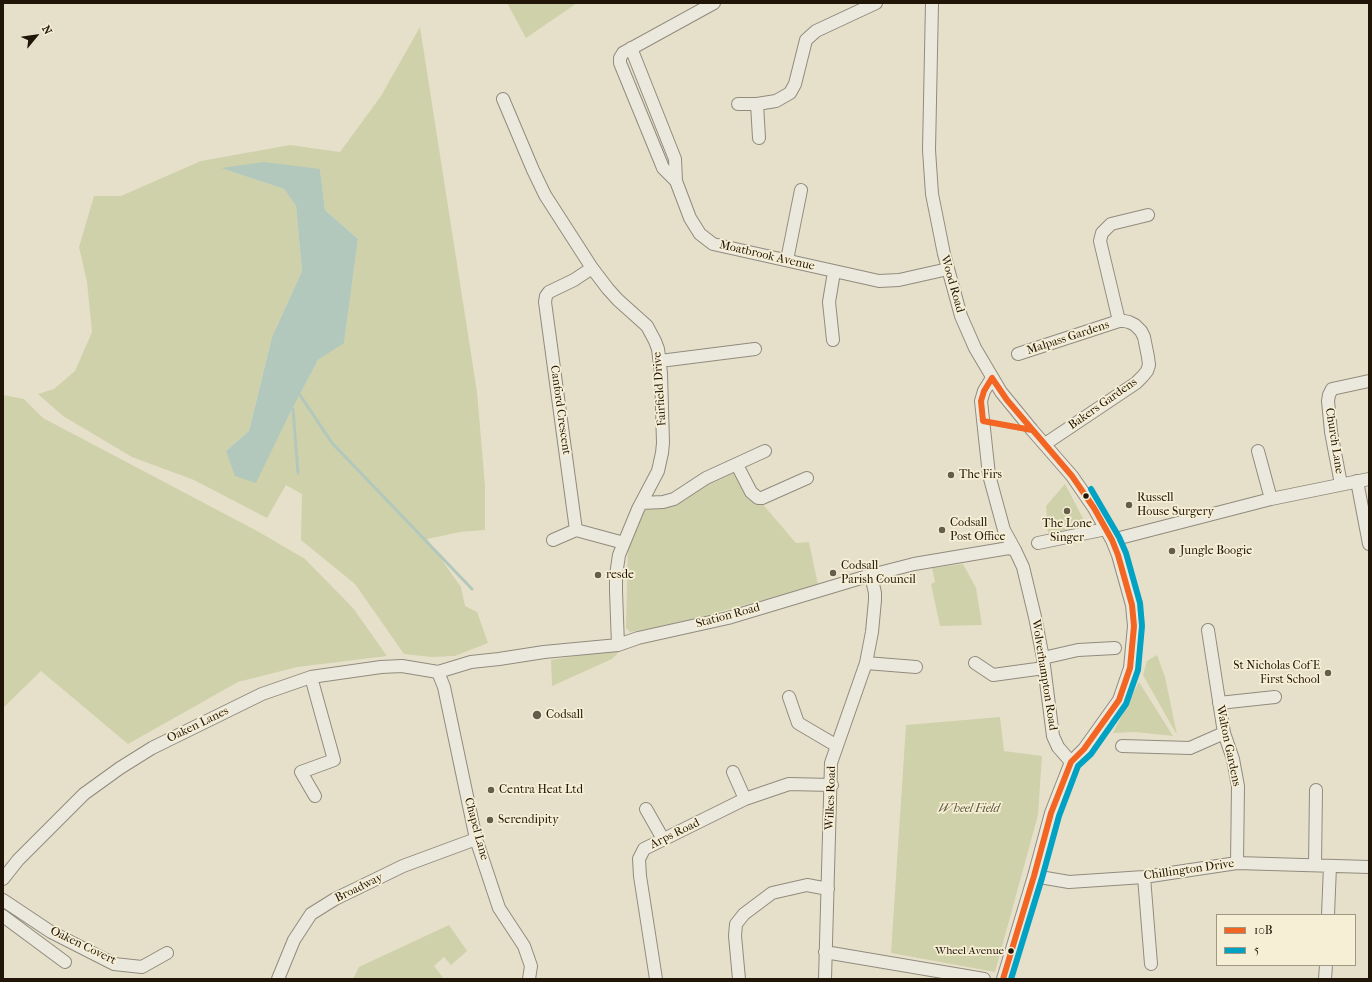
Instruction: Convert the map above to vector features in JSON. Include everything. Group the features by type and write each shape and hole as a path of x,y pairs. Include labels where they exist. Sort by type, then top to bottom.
{"street":[{"name":"Moatbrook Avenue","path":"714,3 631,48 621,55 620,62 663,168 676,181 694,226 713,244 834,272 888,281 948,270"},
{"path":"738,104 757,104 776,101 790,93 795,84 806,40 816,30 876,3"},
{"name":"Wood Road","path":"932,3 929,150 930,171 937,222 959,310 975,348 992,378 1007,400 1072,476 1106,529 1120,561 1132,605 1134,626 1130,668 1119,700 1084,749 1071,762"},
{"name":"Fairfield Drive","path":"503,99 545,195 592,268 618,300 647,326 655,341 660,361 663,443 662,453 658,471 641,502 619,555 616,575 618,644"},
{"path":"757,104 759,138"},
{"path":"787,260 801,190"},
{"path":"1119,321 1101,249 1100,241 1102,233 1111,224 1148,215"},
{"name":"Canford Crescent","path":"576,530 545,302 546,296 550,292 574,280 592,268"},
{"path":"833,340 830,302 834,272"},
{"name":"Malpass Gardens","path":"1018,354 1119,321"},
{"name":"Bakers Gardens","path":"1045,444 1136,383 1147,371 1149,365 1148,356 1144,337 1141,331 1129,322 1119,321"},
{"path":"660,361 755,349"},
{"path":"992,378 984,391 981,401 989,475 1004,530 1016,550"},
{"name":"Church Lane","path":"1341,484 1331,432 1328,401 1329,395 1332,389 1369,380"},
{"path":"641,502 663,502 674,499 706,478 765,451"},
{"path":"1258,451 1271,499"},
{"path":"737,465 750,492 758,498 762,498 807,478"},
{"path":"1112,540 1271,499 1369,479"},
{"path":"1357,481 1369,544"},
{"path":"1038,543 1106,529"},
{"path":"553,540 576,530 624,543"},
{"name":"Station Road","path":"438,672 471,662 540,652 618,644 638,638 728,618 871,575 914,564 1009,548 1016,550"},
{"name":"Wolverhampton Road","path":"1016,550 1023,567 1034,612 1054,736 1058,747 1071,762"},
{"name":"Wilkes Road","path":"825,979 832,786 831,762 866,663 872,632 875,600 871,575"},
{"name":"Walton Gardens","path":"1208,630 1224,733 1233,759 1238,786 1237,863"},
{"path":"975,663 993,675 1043,663 1078,650 1115,648"},
{"path":"866,663 916,668"},
{"name":"Oaken Lanes","path":"3,879 18,860 79,798 120,768 152,748 262,694 311,677 374,668 402,666 438,672"},
{"name":"Chapel Lane","path":"438,672 444,687 476,839 500,908 524,946 531,966 529,979"},
{"path":"311,677 334,760 301,772 316,796"},
{"path":"789,697 798,723 836,746"},
{"path":"1219,703 1275,697"},
{"path":"1122,746 1190,748 1224,733"},
{"path":"1003,979 1051,813 1071,762"},
{"path":"733,772 745,799"},
{"name":"Arps Road","path":"656,979 640,876 639,859 644,849 745,799 789,784 832,786"},
{"path":"1315,865 1316,790"},
{"path":"646,809 662,839"},
{"name":"Broadway","path":"278,979 294,940 311,914 335,898 403,866 476,839"},
{"name":"Chillington Drive","path":"1034,876 1069,882 1144,877 1237,863 1369,867"},
{"path":"1328,914 1330,866"},
{"path":"1144,877 1151,964"},
{"path":"740,979 734,936 736,924 744,914 772,893 807,885 828,889"},
{"name":"Oaken Covert","path":"3,900 51,932 114,964 142,967 167,953"},
{"path":"3,916 65,962"},
{"path":"825,952 939,975 984,979"},
{"path":"1325,979 1326,966"}],"green space":[{"path":"507,3 577,3 526,38"},
{"path":"420,27 477,392 485,486 485,530 460,532 427,539 461,587 465,606 477,612 488,643 455,656 432,657 404,654 355,584 301,540 302,494 286,485 267,518 194,480 132,457 63,416 38,394 54,389 75,371 92,332 87,282 79,247 94,196 121,196 201,161 290,145 340,152 381,96","holes":["222,168 320,169 325,210 358,239 344,342 318,360 287,419 226,451 249,431 272,337 302,271 296,206 284,189"]},
{"path":"3,395 24,399 43,418 259,532 305,559 353,608 387,656 297,667 238,682 128,744 41,671 3,708"},
{"path":"737,471 796,543 809,542 818,585 675,624 630,632 626,628 628,545 646,505"},
{"path":"1065,484 1088,528 1048,533 1046,506"},
{"path":"963,564 976,588 982,625 940,626 931,584 935,582 932,568"},
{"path":"618,650 619,652 612,659 552,686 551,660"},
{"path":"1157,655 1165,677 1177,735 1143,675 1147,661"},
{"path":"1139,682 1173,736 1135,732 1113,733"},
{"name":"Wheel Field","path":"1000,717 1004,751 1042,756 1038,815 995,972 891,953 906,725"},
{"path":"449,925 467,951 451,965 444,957 434,966 444,979 353,979 359,967"}],"shaded area":[{"path":"264,162 320,169 325,210 358,239 344,343 318,360 256,483 235,476 226,451 249,431 272,337 302,271 296,206 284,189 221,168"}],"waterway":[{"path":"300,395 332,443 472,589"},
{"path":"293,409 298,473"}],"transit line":[{"name":"10B","path":"1003,979 1051,813 1071,762 1084,749 1119,700 1130,668 1134,626 1132,605 1118,555 1112,540 1094,508 1072,476 1007,400 992,378 984,391 981,401 983,421 1032,430"},
{"name":"5","path":"1011,979 1042,878 1059,816 1078,766 1091,754 1126,704 1138,670 1142,626 1140,603 1126,553 1119,537 1091,489"}],"place":[{"name":"The Firs","path":"951,475"},
{"name":"Russell House Surgery","path":"1129,505"},
{"name":"The Lone Singer","path":"1067,511"},
{"name":"Codsall Post Office","path":"942,530"},
{"name":"Jungle Boogie","path":"1172,551"},
{"name":"Codsall Parish Council","path":"833,573"},
{"name":"resde","path":"598,575"},
{"name":"St Nicholas CofE First School","path":"1328,673"},
{"name":"Codsall","path":"537,715"},
{"name":"Centra Heat Ltd","path":"491,790"},
{"name":"Serendipity","path":"490,820"},
{"name":"Wheel Avenue","path":"1011,951"}]}
